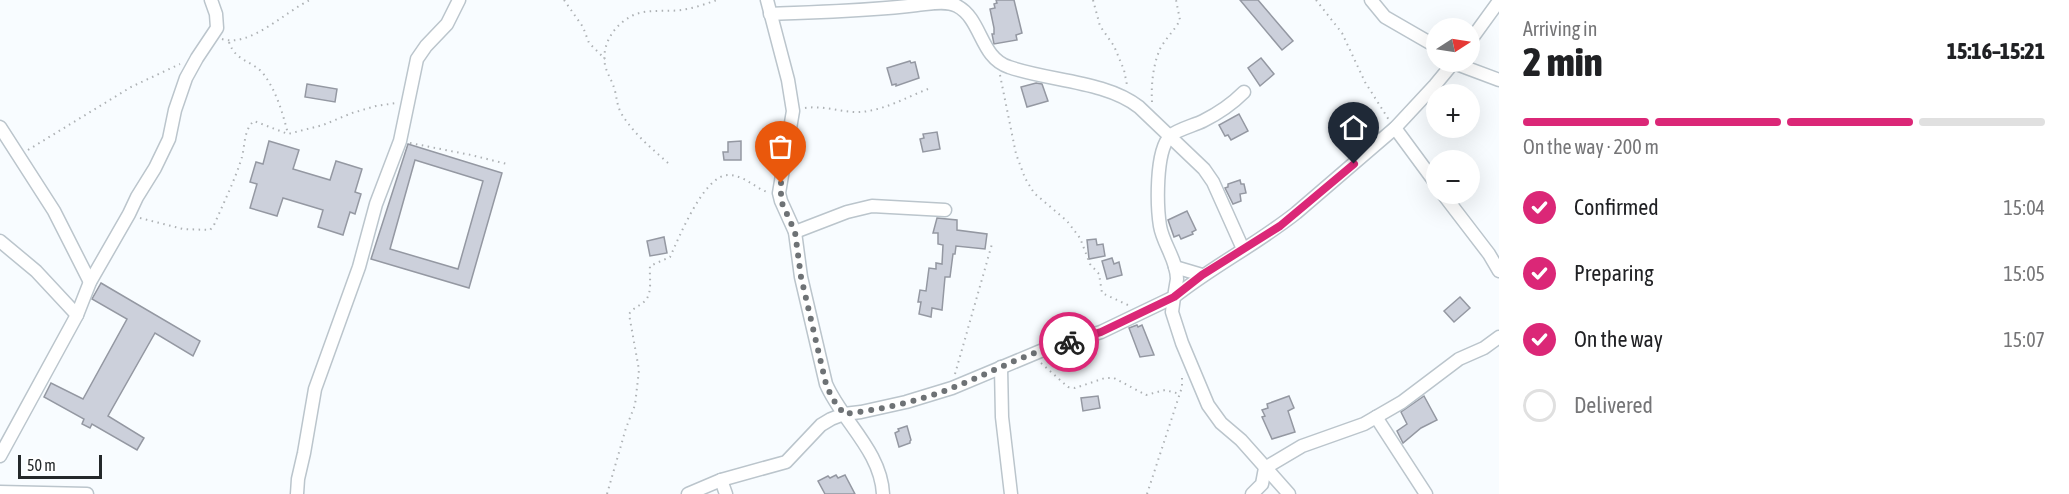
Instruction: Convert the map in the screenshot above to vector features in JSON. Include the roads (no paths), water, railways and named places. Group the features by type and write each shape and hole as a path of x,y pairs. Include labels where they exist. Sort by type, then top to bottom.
{"street":[{"path":"0,456 77,315 90,282 169,139 175,110 186,78 196,58 217,28 218,21 211,0"},
{"path":"297,494 315,389 359,267 376,204 400,141 417,59 447,24 459,0"},
{"path":"767,0 794,111 779,193 795,232 805,296 826,384 832,398 852,424 880,474 883,494"},
{"path":"1371,0 1384,16 1426,41"},
{"path":"1480,27 1499,1"},
{"path":"770,14 878,10 932,3 955,4 963,9 999,64 1090,86 1130,100 1204,169 1213,182 1243,249"},
{"path":"688,494 721,480 786,462 820,425 831,418 906,402 952,388 1024,357 1085,339 1174,297 1202,275 1280,226 1395,128 1445,72"},
{"path":"1479,72 1499,80"},
{"path":"1244,92 1230,105 1204,121 1170,136 1161,156 1159,217 1163,238 1177,278 1172,312 1182,343 1208,405 1221,423 1241,440 1289,494"},
{"path":"0,127 54,211 90,282"},
{"path":"1395,128 1426,170"},
{"path":"1451,204 1489,254 1499,271"},
{"path":"795,232 848,212 872,206 945,210"},
{"path":"0,241 36,271 77,315"},
{"path":"1175,267 1202,275"},
{"path":"1252,494 1262,484 1265,468 1302,446 1353,428 1376,417 1402,402 1459,358 1484,348 1499,337"},
{"path":"1001,367 1002,417 1011,494"},
{"path":"1376,417 1426,494"},
{"path":"721,480 726,494"},
{"path":"0,492 87,494"}]}
